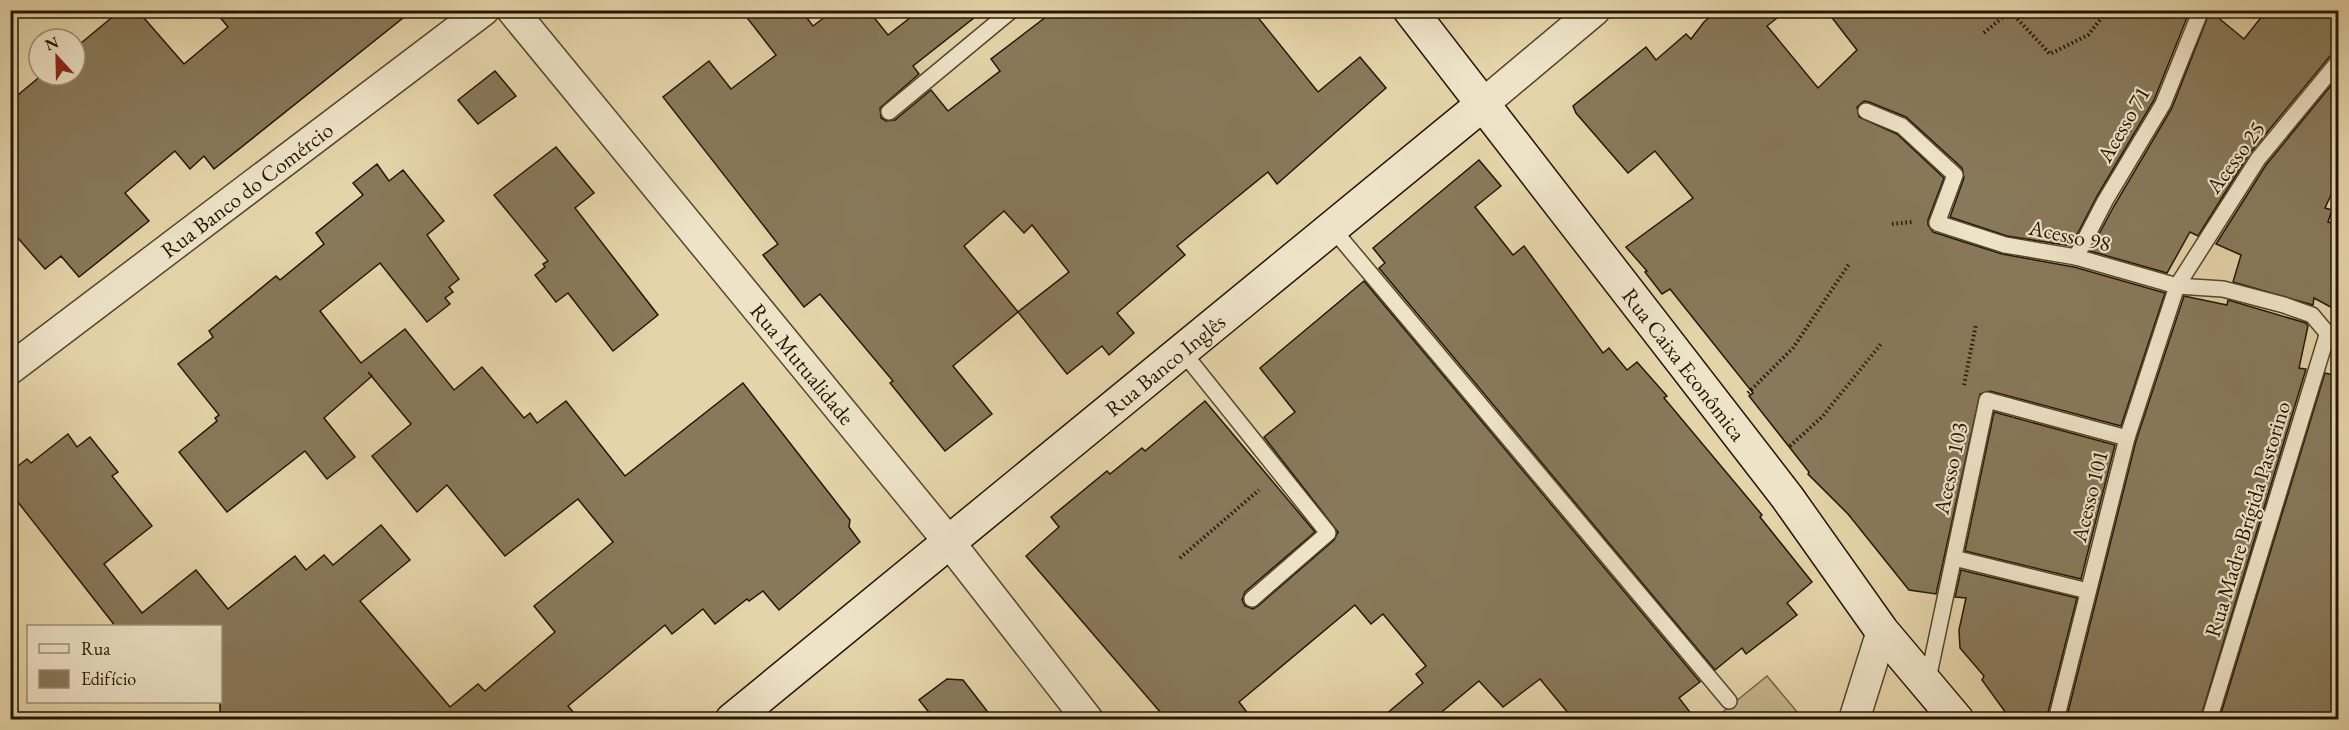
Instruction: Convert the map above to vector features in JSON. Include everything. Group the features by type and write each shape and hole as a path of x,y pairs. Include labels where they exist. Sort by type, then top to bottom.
{"street":[{"name":"Rua Banco do Comércio","path":"10,369 484,10"},
{"name":"Rua Mutualidade","path":"513,10 949,542 1088,720"},
{"name":"Rua Caixa Econômica","path":"1410,10 1766,469 1882,631 1957,720"},
{"name":"Rua Banco Inglês","path":"732,720 1596,10"},
{"path":"1854,720 1882,631"}],"lane":[{"path":"889,112 1012,10"},
{"name":"Acesso 71","path":"2076,257 2104,201 2163,104 2201,10"},
{"name":"Acesso 25","path":"2177,286 2259,159 2338,62"},
{"name":"Acesso 98","path":"1866,111 1902,126 1954,175 1937,223 2005,245 2076,257 2177,286 2223,289 2284,305 2312,315 2338,346"},
{"path":"1332,228 1729,701"},
{"name":"Acesso 101","path":"2056,720 2127,438 2177,286"},
{"name":"Rua Madre Brígida Pastorino","path":"2210,720 2328,332"},
{"path":"1182,351 1328,533 1252,599"},
{"name":"Acesso 103","path":"1927,686 1987,400 2127,438"},
{"path":"1954,558 2088,591"}],"path":[{"path":"1984,33 2010,11 2050,54 2088,35 2108,10"},
{"path":"1725,416 1793,348 1849,264"},
{"path":"1976,324 1963,390 1987,400"},
{"path":"1766,469 1822,417 1881,344"},
{"path":"1180,558 1280,472"}],"shaded area":[{"path":"1767,676 1803,719 1713,720"}],"building":[{"path":"121,10 137,10 184,64 228,27 214,10 413,10 214,169 204,156 190,169 175,151 125,193 149,221 79,277 61,256 45,269 10,229 10,94 19,94 27,87 87,87 87,38"},
{"path":"741,10 801,10 813,26 834,10 868,10 888,35 920,10 984,10 913,66 919,74 880,108 881,118 886,121 895,120 931,90 948,111 1000,71 991,59 1055,10 1252,10 1318,92 1360,57 1386,88 1277,184 1268,172 1177,246 1185,255 1117,313 1134,333 1109,355 1102,346 1067,374 1018,312 953,366 992,414 945,451 890,383 893,381 820,294 804,307 763,255 778,244 663,97 709,61 731,89 776,55","holes":["1004,211 1024,233 1032,225 1069,272 1018,312 964,246"]},
{"path":"1718,10 1787,10 1767,26 1818,88 1857,50 1826,10 2190,10 2154,100 2097,196 2071,246 2007,236 1950,217 1964,178 1962,168 1906,117 1869,102 1864,101 1857,107 1859,117 1897,134 1944,178 1928,220 1928,225 1933,232 2002,254 2074,267 2165,293 2121,426 1990,391 1980,394 1936,594 1909,590 1848,514 1808,474 1809,472 1749,396 1753,393 1670,289 1662,294 1645,272 1647,271 1626,247 1693,198 1655,151 1628,173 1576,113 1573,106 1646,47 1656,60 1686,34 1691,39 1704,22"},
{"path":"2267,10 2338,10 2338,52 2330,56 2250,153 2198,236 2190,232 2167,273 2090,251 2172,108 2210,11 2244,39"},
{"path":"495,71 516,96 478,124 458,100"},
{"path":"2338,77 2338,180 2325,208 2332,210 2328,222 2338,225 2338,311 2314,298 2313,305 2233,282 2241,255 2216,244 2266,165"},
{"path":"556,147 594,193 575,208 658,315 613,351 568,293 556,302 535,275 545,267 543,264 548,261 494,195"},
{"path":"1479,160 1501,186 1475,207 1513,255 1524,246 1603,353 1609,348 1627,370 1637,362 1667,396 1664,398 1762,515 1760,517 1812,582 1787,603 1797,615 1746,654 1742,648 1715,670 1379,268 1385,263 1373,248"},
{"path":"377,164 389,181 403,170 444,221 427,235 459,279 449,287 453,292 445,298 450,304 427,322 380,263 320,311 361,363 405,329 454,390 482,367 524,418 530,413 537,423 566,401 625,476 743,383 850,520 849,527 860,542 779,610 763,591 749,601 747,599 715,624 703,609 672,634 665,625 568,706 580,720 220,720 222,625 114,625 10,492 10,472 27,459 31,463 68,434 77,447 90,437 118,472 112,476 152,526 104,564 142,613 196,570 228,609 295,556 306,570 324,555 333,565 381,525 410,560 360,601 450,707 478,684 485,691 555,632 534,606 613,542 578,499 505,556 447,485 417,512 372,456 411,424 372,376 324,418 355,457 327,479 305,451 227,512 179,452 217,421 215,418 219,415 178,364 213,337 209,331 276,276 280,280 324,244 316,233 363,195 353,183"},
{"path":"1364,281 1700,682 1679,698 1696,720 1574,720 1540,679 1503,707 1479,681 1432,720 1379,720 1423,683 1416,674 1426,666 1383,614 1371,624 1355,605 1239,702 1253,720 1167,720 1026,556 1059,527 1051,517 1107,471 1110,474 1142,448 1145,451 1205,401 1315,532 1245,592 1242,600 1245,606 1253,609 1258,606 1334,540 1338,532 1264,437 1295,412 1260,368"},
{"path":"2184,296 2227,305 2228,300 2306,323 2308,326 2299,368 2306,369 2200,720 2144,720 2126,715 2125,720 2066,720 2136,441"},
{"path":"2325,373 2338,376 2338,720 2219,720"},
{"path":"1994,412 2115,445 2081,579 1965,551"},
{"path":"1961,570 2077,598 2046,720 2011,720 1982,680 1984,676 1960,648 1959,630 1966,598 1955,597"},
{"path":"947,679 963,680 994,720 935,720 919,700"}]}
